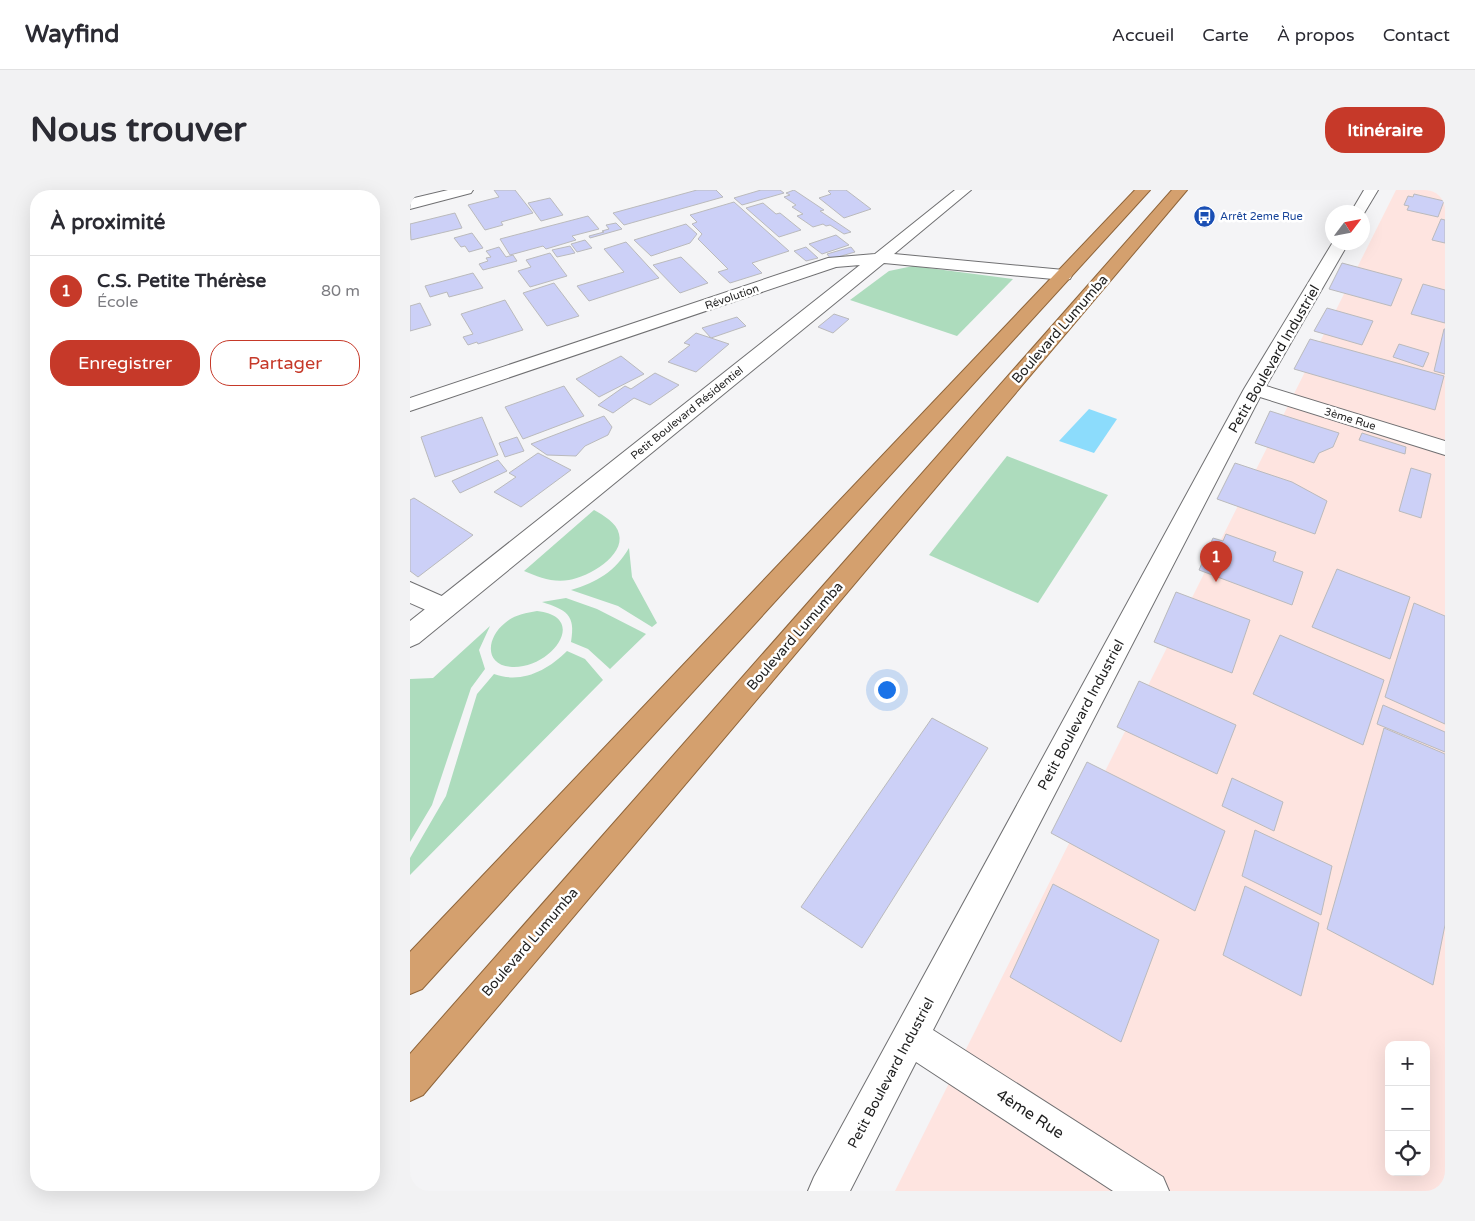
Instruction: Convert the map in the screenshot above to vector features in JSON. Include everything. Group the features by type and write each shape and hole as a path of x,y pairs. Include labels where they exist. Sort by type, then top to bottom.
{"highway":[{"path":"410,977 1143,190"},
{"name":"Boulevard Lumumba","path":"410,1082 1180,190"}],"street":[{"name":"Petit Boulevard Résidentiel","path":"410,636 964,190"},
{"path":"1362,205 1371,190"},
{"path":"410,204 459,191"},
{"name":"Petit Boulevard Industriel","path":"828,1191 1254,389 1335,250"},
{"name":"Révolution","path":"410,405 834,262 880,258 1064,275"},
{"name":"3ème Rue","path":"1254,389 1445,448"},
{"path":"410,592 444,608"},
{"name":"4ème Rue","path":"910,1037 1149,1191"}],"shaded area":[{"path":"1396,190 1445,190 1445,1191 895,1191 1366,250 1370,250 1370,242"}],"green space":[{"path":"913,266 1013,279 957,336 850,300 889,271"},
{"path":"1007,456 1108,495 1038,603 929,555"},
{"path":"594,510 613,523 619,534 616,550 603,564 586,575 563,581 546,579 524,571"},
{"path":"629,548 632,577 657,623 652,627 618,606 571,590 597,580 611,570 618,564"},
{"path":"566,598 597,609 646,634 610,669 588,649 571,642 572,625 567,614 542,602"},
{"path":"537,611 553,615 561,623 563,632 559,642 551,652 540,660 526,665 512,667 496,661 492,656 491,650 494,636 499,629 508,620 516,616"},
{"path":"490,626 479,650 485,669 471,688 432,805 410,842 410,679 433,678"},
{"path":"567,651 585,659 603,680 410,875 410,858 446,796 477,694 494,674 514,677 533,674 551,664"}],"water":[{"path":"1089,409 1117,419 1094,453 1059,441"}],"building":[{"path":"494,190 515,190 533,213 501,222 503,225 485,230 468,205 499,197"},
{"path":"697,190 716,190 723,197 624,225 613,213"},
{"path":"761,190 780,190 784,193 742,205 734,198"},
{"path":"794,190 824,210 820,211 851,232 844,234 830,225 826,226 823,224 813,227 797,216 803,214 792,207 796,205 784,197 790,195 786,193"},
{"path":"846,190 871,209 844,218 819,198 831,194 828,191"},
{"path":"1414,194 1444,201 1438,217 1407,210 1409,206 1404,205 1408,196 1413,197"},
{"path":"550,198 563,215 541,221 528,203"},
{"path":"734,202 789,251 752,263 762,273 730,283 718,272 728,269 698,239 702,234 692,224 697,222 690,215"},
{"path":"763,203 776,214 780,213 801,230 779,237 746,208"},
{"path":"455,213 462,228 411,240 410,224"},
{"path":"588,216 599,229 572,236 576,240 546,249 543,246 510,255 500,239"},
{"path":"1441,219 1445,220 1445,243 1432,240"},
{"path":"616,223 622,229 590,238 589,236 609,229 606,225"},
{"path":"686,224 697,234 690,243 651,256 634,240"},
{"path":"472,233 483,248 469,252 465,246 461,247 454,238"},
{"path":"836,235 849,245 822,254 809,244"},
{"path":"585,240 592,248 577,252 571,244"},
{"path":"626,242 659,278 589,301 577,286 624,272 604,249"},
{"path":"570,246 575,253 557,257 552,250"},
{"path":"499,247 506,257 513,255 517,261 483,270 479,264 488,261 486,258 491,257 486,251"},
{"path":"806,247 818,258 806,261 794,251"},
{"path":"851,247 855,252 831,259 827,254"},
{"path":"550,253 567,276 530,287 518,271 531,267 526,260"},
{"path":"681,257 708,283 680,293 653,265"},
{"path":"1342,263 1402,279 1391,306 1329,289"},
{"path":"473,273 483,288 449,297 447,292 430,297 425,286"},
{"path":"554,283 579,316 547,326 523,293"},
{"path":"1423,284 1445,290 1445,323 1411,314"},
{"path":"505,300 523,330 478,344 477,342 468,345 463,337 473,334 461,314"},
{"path":"420,303 431,325 410,331 410,306"},
{"path":"1327,308 1373,321 1362,345 1314,331"},
{"path":"834,314 849,319 833,333 818,327"},
{"path":"737,317 746,326 711,338 702,328"},
{"path":"1445,329 1445,374 1434,371"},
{"path":"696,333 729,344 696,372 668,362 690,345 684,343"},
{"path":"1310,339 1444,376 1435,410 1294,369"},
{"path":"1399,344 1429,353 1423,367 1393,357"},
{"path":"621,356 644,374 599,397 576,379"},
{"path":"655,373 679,385 650,405 634,398 613,413 598,405 625,386 631,389"},
{"path":"564,386 584,416 523,439 505,407"},
{"path":"1270,411 1339,433 1333,447 1319,453 1314,463 1255,443"},
{"path":"604,416 612,427 608,435 585,446 576,456 547,455 531,444"},
{"path":"482,417 498,455 435,477 421,437"},
{"path":"1362,433 1406,447 1405,454 1359,440"},
{"path":"517,437 524,451 505,457 499,443"},
{"path":"538,453 571,470 521,507 494,492 516,477 509,473"},
{"path":"498,460 507,471 460,493 452,481"},
{"path":"1235,463 1292,482 1327,501 1315,534 1217,499"},
{"path":"1411,468 1431,474 1421,518 1399,511"},
{"path":"414,498 473,535 418,577 410,571 410,500"},
{"path":"1226,534 1276,552 1273,561 1303,572 1292,605 1199,570 1213,538 1223,541"},
{"path":"1337,569 1410,597 1390,659 1312,627"},
{"path":"1176,592 1250,620 1232,673 1154,642"},
{"path":"1414,603 1445,616 1445,724 1385,697"},
{"path":"1280,635 1384,680 1363,745 1253,694"},
{"path":"1139,681 1236,725 1217,774 1117,727"},
{"path":"1383,705 1445,732 1445,752 1377,724"},
{"path":"932,718 988,748 862,948 801,907"},
{"path":"1384,728 1445,754 1445,925 1433,985 1327,929"},
{"path":"1087,762 1225,831 1195,911 1051,833"},
{"path":"1232,778 1283,802 1274,831 1222,806"},
{"path":"1255,830 1332,866 1321,915 1242,876"},
{"path":"1053,884 1159,940 1121,1042 1010,977"},
{"path":"1245,886 1319,923 1301,996 1223,955"}],"place":[{"name":"Arrêt 2eme Rue","path":"1204,216"},
{"name":"C.S. Petite Thérèse","path":"1216,582"}]}
